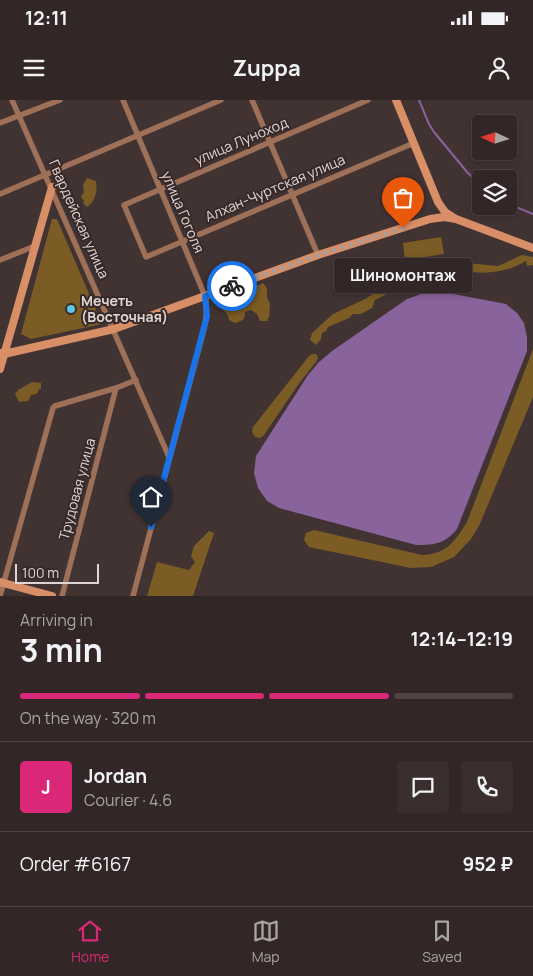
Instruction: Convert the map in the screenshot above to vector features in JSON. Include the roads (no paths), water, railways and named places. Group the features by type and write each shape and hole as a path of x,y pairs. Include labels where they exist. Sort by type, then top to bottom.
{"street":[{"name":"Гвардейская улица","path":"12,100 47,175 169,458"},
{"path":"0,123 60,100"},
{"name":"улица Гоголя","path":"123,100 205,296 207,316 133,596"},
{"path":"0,194 221,100"},
{"path":"252,100 318,255"},
{"name":"улица Луноход","path":"146,257 124,205 368,100"},
{"path":"396,100 441,206 445,212 456,219"},
{"name":"Алхан-Чуртская улица","path":"146,257 414,143"},
{"path":"0,369 2,353 52,187"},
{"path":"2,353 114,329 318,255 444,217 456,219 533,248"},
{"path":"0,260 35,246"},
{"path":"0,596 2,582 53,408 136,380"},
{"name":"Трудовая улица","path":"62,596 116,388"},
{"path":"2,582 52,596"}],"waterway":[{"path":"419,100 434,132 472,177"},
{"path":"517,207 533,214"}],"place":[{"name":"Шиномонтаж","path":"403,228"},
{"name":"Мечеть (Восточная)","path":"71,309"}]}
